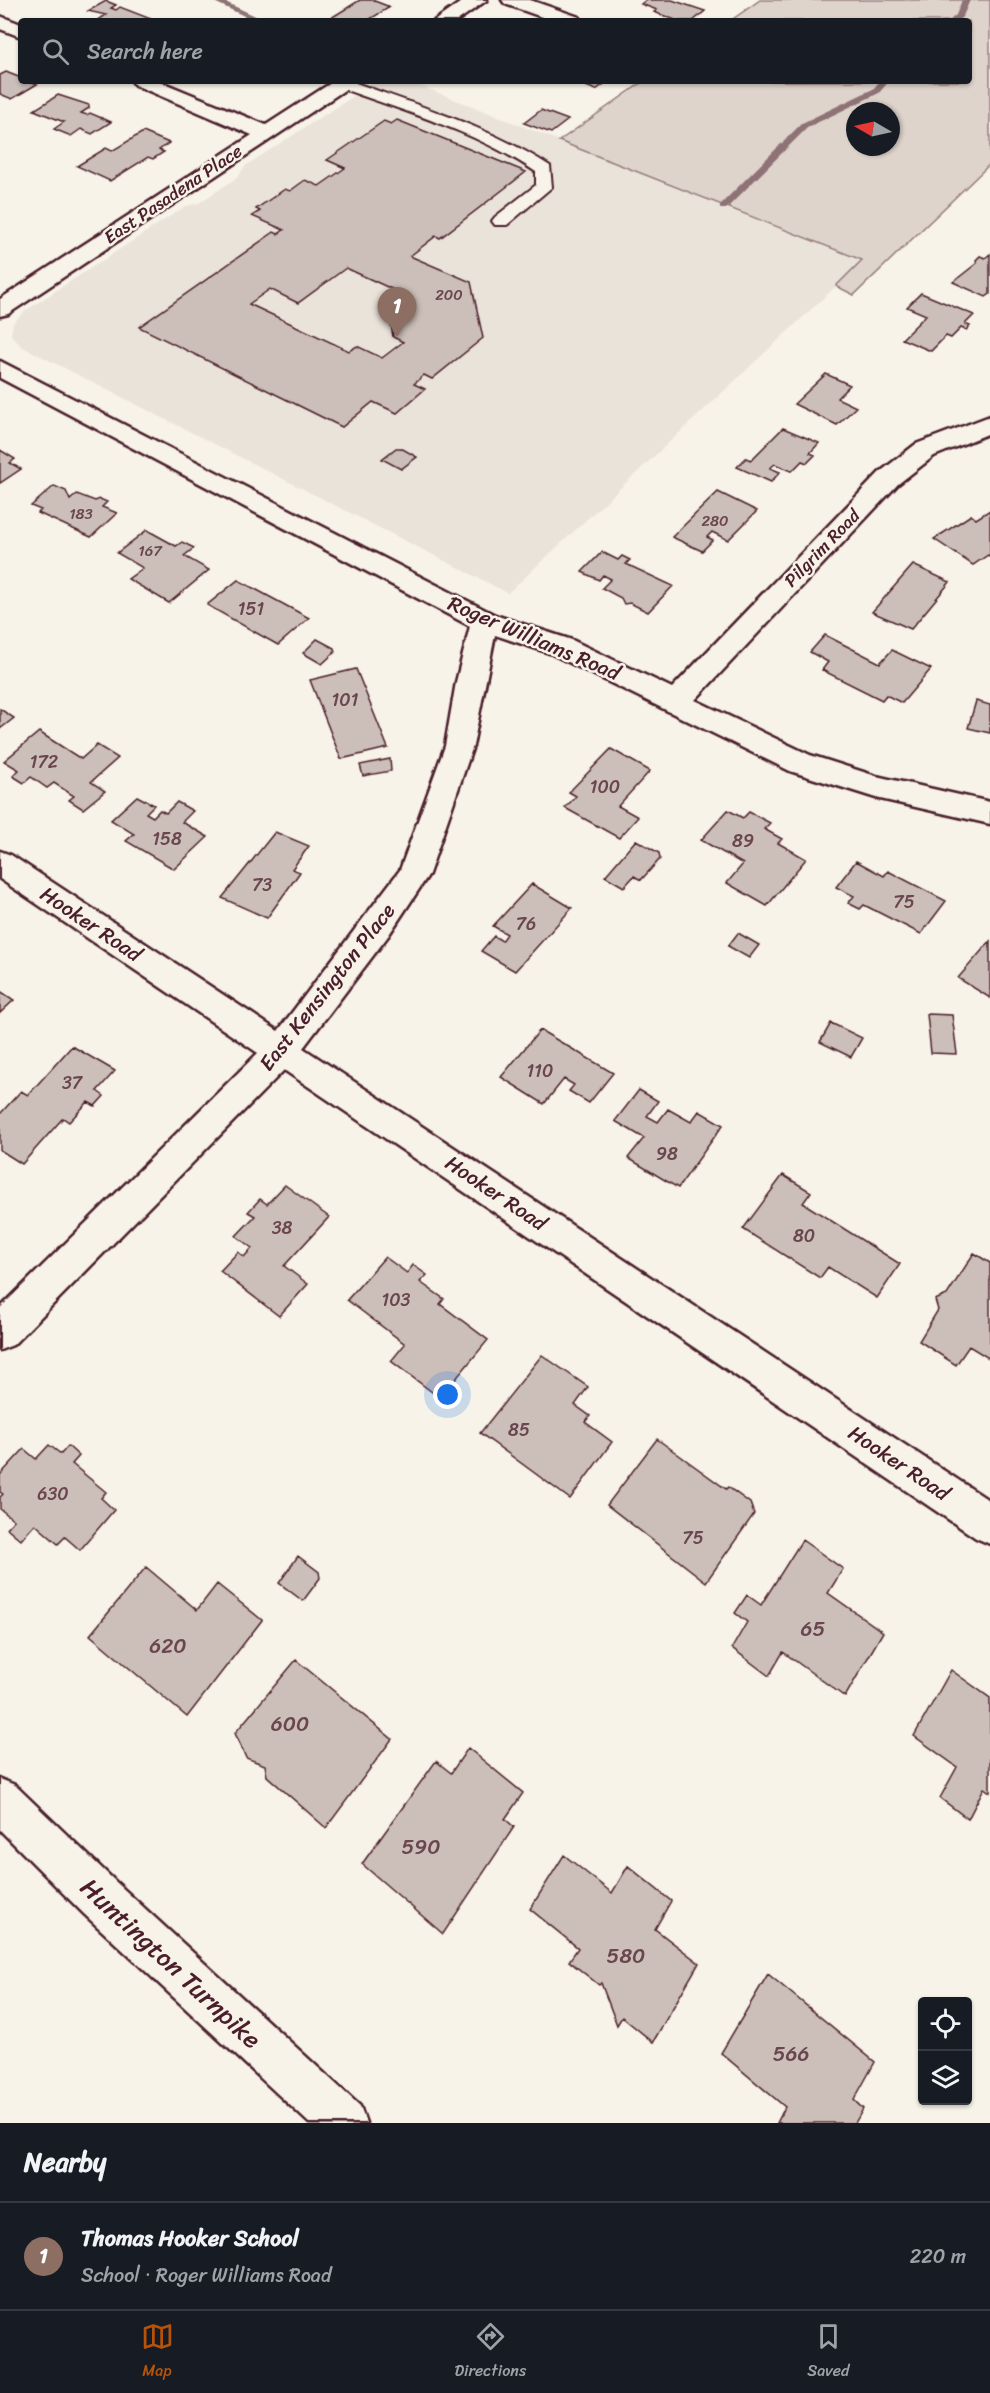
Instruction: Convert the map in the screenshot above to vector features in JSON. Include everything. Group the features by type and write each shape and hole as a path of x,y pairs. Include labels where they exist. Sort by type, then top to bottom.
{"street":[{"path":"449,18 477,0"},
{"path":"513,0 564,18"},
{"path":"0,22 18,30"},
{"path":"149,84 266,133"},
{"name":"East Pasadena Place","path":"0,309 343,84"},
{"name":"Roger Williams Road","path":"0,368 485,622 562,647 676,702 743,738 841,778 990,813"},
{"name":"Pilgrim Road","path":"676,702 889,478 925,450 990,424"},
{"name":"East Kensington Place","path":"0,1333 282,1050 377,927 414,874 459,746 470,682 485,622"},
{"name":"Hooker Road","path":"0,863 990,1524"},
{"name":"Huntington Turnpike","path":"0,1800 343,2123"}],"lane":[{"path":"351,84 465,128 525,156 544,170 544,187 501,221"}],"shaded area":[{"path":"760,0 990,0 990,164 854,295 836,286 862,260 559,141 640,84 972,84 972,18 734,18"},
{"path":"372,84 416,84 863,261 508,593 21,346 11,335 13,323 25,311 186,206 199,203 238,177 245,166"}],"building":[{"path":"360,0 372,0 390,7 372,18 331,18"},
{"path":"646,0 672,0 705,11 697,18 670,18 641,4"},
{"path":"106,1 116,5 111,8 116,10 120,7 148,18 101,18 106,15 88,11"},
{"path":"6,72 18,77 18,84 37,84 12,99 0,94 0,75"},
{"path":"581,84 604,84 596,90"},
{"path":"58,95 89,105 89,108 81,113 87,115 90,113 111,122 92,134 81,129 71,136 54,129 64,122 34,110"},
{"path":"541,110 568,120 551,133 524,123"},
{"path":"397,120 526,172 440,238 436,236 410,256 471,282 483,338 432,379 424,375 414,384 425,389 397,413 373,402 342,427 139,327 274,232 278,234 284,230 252,216 260,211 256,209 285,189 290,191 305,180 319,186 345,168 327,160 384,121 391,124","holes":["346,268 396,291 387,298 393,337 403,342 382,358 357,346 349,351 249,304 270,289 298,303"]},
{"path":"143,132 169,143 159,150 164,152 153,159 148,157 110,181 77,166 106,148 112,151"},
{"path":"990,254 990,294 986,297 953,282 977,263 976,260 980,256 985,258"},
{"path":"921,293 974,315 965,324 970,326 966,330 961,328 951,338 946,336 931,351 902,339 926,315 907,307"},
{"path":"826,374 850,385 837,398 856,407 837,425 794,404"},
{"path":"783,428 819,443 810,453 815,455 807,463 802,461 792,471 775,464 770,468 780,472 771,482 737,467 746,458 751,460"},
{"path":"396,448 401,448 417,457 401,469 382,459"},
{"path":"0,450 15,459 10,463 21,469 0,483"},
{"path":"54,486 66,491 70,500 77,494 95,501 100,499 107,502 102,507 117,513 91,537 38,513 41,510 31,506"},
{"path":"718,492 757,511 728,540 712,532 707,537 713,540 702,551 672,537"},
{"path":"990,510 990,557 988,555 973,565 934,539 971,515 976,519"},
{"path":"147,530 176,546 182,542 194,548 184,556 209,570 169,603 128,579 143,568 117,553"},
{"path":"602,552 618,560 622,556 630,560 626,564 673,586 648,612 630,603 624,604 621,598 602,588 611,579 603,575 599,580 582,572"},
{"path":"913,565 950,582 911,629 872,612"},
{"path":"238,580 309,618 278,645 207,605"},
{"path":"825,635 880,663 892,650 931,669 902,703 886,695 882,700 822,670 828,662 810,652"},
{"path":"317,639 334,648 335,652 322,664 303,653"},
{"path":"356,669 388,748 341,759 310,680"},
{"path":"976,701 990,705 990,733 968,728"},
{"path":"0,709 14,718 0,729"},
{"path":"39,732 81,759 97,745 118,758 91,782 105,791 83,809 69,800 74,796 54,783 47,788 31,777 24,783 13,776 19,770 4,761"},
{"path":"611,749 650,771 618,806 638,817 619,838 565,808 576,796 569,792"},
{"path":"390,759 391,771 363,776 360,765"},
{"path":"137,796 154,805 146,813 153,817 160,810 166,813 177,802 193,811 182,822 208,837 174,869 126,841 134,834 111,820"},
{"path":"728,810 743,818 749,812 770,823 764,829 782,839 778,843 806,859 767,906 727,883 743,864 701,840"},
{"path":"275,832 309,846 292,869 300,872 267,918 222,898"},
{"path":"636,840 659,853 660,859 641,880 634,876 624,887 605,876"},
{"path":"856,861 884,876 888,871 946,901 921,934 864,905 860,909 848,903 854,896 836,887"},
{"path":"532,884 572,908 515,971 481,951 494,936 502,941 507,934 493,926"},
{"path":"738,933 759,945 749,958 728,946"},
{"path":"990,941 990,998 958,978"},
{"path":"0,991 14,1000 0,1013"},
{"path":"927,1014 952,1015 957,1054 931,1053"},
{"path":"831,1023 862,1038 851,1057 820,1042"},
{"path":"540,1030 613,1073 589,1103 569,1091 574,1085 564,1079 544,1104 501,1077"},
{"path":"72,1046 115,1071 97,1091 104,1096 95,1106 88,1102 69,1122 63,1118 22,1164 0,1150 0,1114 21,1091 28,1095"},
{"path":"639,1090 658,1101 647,1116 658,1122 668,1109 691,1122 699,1111 723,1125 678,1188 628,1158 644,1138 615,1121"},
{"path":"783,1175 811,1192 803,1203 900,1264 877,1298 828,1267 820,1278 743,1229"},
{"path":"285,1185 329,1217 284,1266 308,1284 279,1316 220,1271 238,1252 244,1257 252,1248 236,1236 255,1216 248,1212 260,1199 267,1204"},
{"path":"974,1253 990,1263 990,1359 969,1346 956,1365 919,1341 938,1310 935,1300 947,1295"},
{"path":"385,1257 407,1273 413,1265 427,1275 420,1282 444,1299 440,1304 488,1340 440,1398 391,1361 405,1344 347,1300"},
{"path":"542,1355 588,1387 575,1405 590,1416 585,1422 612,1442 570,1499 480,1433"},
{"path":"657,1439 726,1489 728,1487 750,1503 754,1514 706,1582 607,1505"},
{"path":"49,1445 61,1454 68,1446 79,1456 72,1464 106,1492 101,1498 114,1510 80,1550 65,1537 58,1544 35,1524 21,1540 7,1528 14,1520 0,1509 0,1497 3,1494 0,1492 0,1475 24,1449 36,1459"},
{"path":"802,1540 843,1569 828,1593 883,1632 845,1697 783,1652 769,1676 732,1648 747,1622 735,1613 747,1595 761,1605"},
{"path":"298,1556 319,1572 320,1578 303,1601 279,1583"},
{"path":"146,1567 197,1610 217,1584 262,1620 187,1717 90,1635"},
{"path":"296,1660 392,1739 326,1828 267,1776 265,1765 246,1758 235,1733"},
{"path":"951,1670 990,1698 990,1792 984,1788 968,1819 940,1798 957,1767 914,1736"},
{"path":"468,1748 523,1793 505,1819 514,1827 443,1934 362,1864 436,1761 451,1773"},
{"path":"564,1855 612,1893 628,1866 671,1901 655,1929 699,1963 653,2042 622,2017 617,2025 601,1983 599,1985 569,1961 578,1948 530,1909"},
{"path":"768,1974 875,2062 854,2100 863,2109 855,2123 777,2123 785,2107 721,2053"}],"waterway":[{"path":"214,0 255,18"},
{"path":"957,18 966,0"},
{"path":"723,207 805,125 876,91 882,84"}],"place":[{"name":"Thomas Hooker School","path":"397,337"}]}
